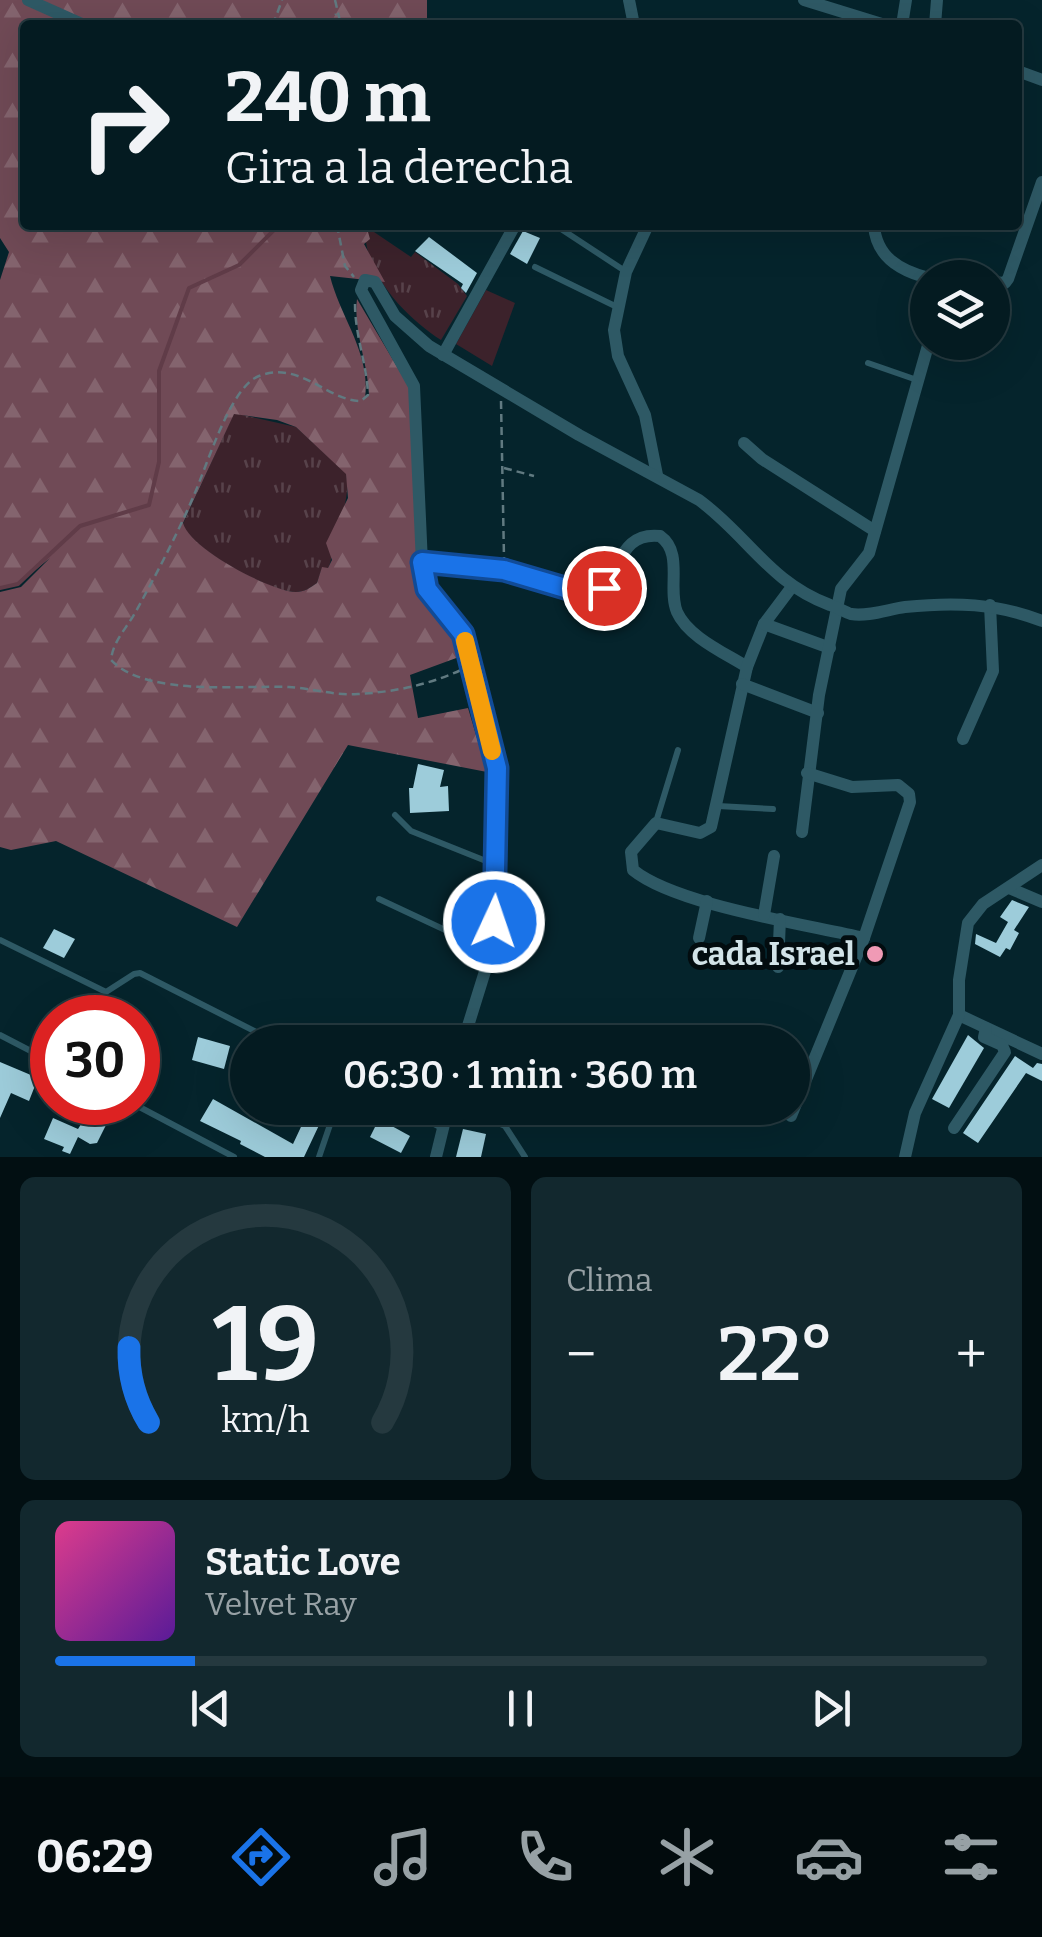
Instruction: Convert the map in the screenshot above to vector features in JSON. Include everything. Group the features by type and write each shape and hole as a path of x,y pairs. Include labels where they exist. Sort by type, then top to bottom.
{"street":[{"path":"28,0 73,20"},
{"path":"804,0 869,20"},
{"path":"1010,273 1042,182"},
{"path":"443,355 512,230"},
{"path":"646,230 626,272 614,330 618,356 645,415 657,475"},
{"path":"875,230 884,257 910,270"},
{"path":"467,1025 491,952 498,866 497,768 463,634 427,589 422,562 414,386 366,303 361,290 363,283 416,336 443,355 717,513 791,588 851,614 933,604 990,606 1042,621"},
{"path":"802,832 808,772 840,589 869,552 923,360"},
{"path":"744,442 762,459 875,531"},
{"path":"422,562 504,570 592,593 604,588 623,548 637,539 660,536 671,548 678,615 696,635 746,666"},
{"path":"791,588 764,624 746,666 711,827 700,833 656,823 631,852 632,870 649,883 707,901 864,938"},
{"path":"962,739 993,671 990,606"},
{"path":"764,624 830,648"},
{"path":"742,684 818,713"},
{"path":"808,772 852,787 898,785 909,794 909,809 864,938 810,1070"},
{"path":"764,915 774,856"},
{"path":"905,1157 915,1113 960,1015 958,980 968,924 982,904 1042,865"},
{"path":"1009,888 1042,902"},
{"path":"698,938 707,901"},
{"path":"778,967 780,918"},
{"path":"960,1015 1042,1054"},
{"path":"954,1128 1006,1052 984,1037 986,1028"},
{"path":"436,1157 445,1125"}],"lane":[{"path":"563,230 626,272"},
{"path":"535,267 617,307"},
{"path":"868,363 918,380"},
{"path":"656,823 678,750"},
{"path":"718,806 773,809"},
{"path":"395,815 411,831 498,866"},
{"path":"379,900 491,952"},
{"path":"0,940 106,992 140,973 242,1025"},
{"path":"0,1034 30,1050"},
{"path":"160,1118 234,1157"},
{"path":"319,1157 330,1125"},
{"path":"438,1125 444,1128"},
{"path":"504,1125 525,1157"}],"path":[{"path":"334,0 339,20"},
{"path":"331,20 337,13"},
{"path":"338,230 345,266 363,283"},
{"path":"355,300 355,329 368,376 368,395 361,402 350,402 317,382 272,372 256,376 240,390 191,503 113,647 111,660 122,672 192,688 291,687 354,695 430,684 471,665"},
{"path":"501,390 504,570"},
{"path":"502,468 534,476"}],"green space":[{"path":"0,0 427,0 427,20 20,20 20,230 367,230 370,239 364,244 385,282 330,276 359,350 365,398 369,395 357,299 409,387 423,591 457,644 459,657 410,675 418,718 468,708 487,772 348,745 237,927 56,841 11,850 0,847 0,592 21,587 50,558 18,584 0,589 0,280 9,252 0,238","holes":["234,414 296,427 346,474 348,498 326,543 332,560 328,568 322,567 317,583 299,592 284,590 232,567 200,545 183,523"]},
{"path":"366,230 375,230 411,257 415,252 458,284 467,296 441,340 413,319 388,291 370,259"},
{"path":"486,290 515,303 492,366 456,344"},
{"path":"234,413 296,427 346,473 346,501 330,565 322,568 317,583 304,590 296,592 268,585 232,567 200,545 183,524"}],"building":[{"path":"523,231 540,238 527,264 510,254"},
{"path":"429,237 477,273 466,293 461,288 463,284 415,251"},
{"path":"418,764 444,770 440,787 448,786 449,811 410,813 409,788 413,788"},
{"path":"1012,900 1029,907 1014,930 1019,933 1010,950 1006,948 1000,957 975,944 976,934 996,943 1008,922 1000,917"},
{"path":"54,929 75,939 64,958 43,948"},
{"path":"968,1035 984,1048 949,1108 932,1099"},
{"path":"198,1037 230,1046 224,1069 192,1060"},
{"path":"1015,1056 1033,1068 1042,1064 1042,1081 1026,1073 978,1143 963,1133"},
{"path":"0,1062 30,1075 30,1098 11,1093 0,1118"},
{"path":"213,1099 230,1109 230,1125 259,1125 293,1144 302,1125 319,1125 304,1157 265,1157 200,1121"},
{"path":"50,1125 78,1129 81,1125 106,1125 97,1143 90,1144 78,1137 70,1154 62,1151 64,1147 44,1139"},
{"path":"376,1125 390,1125 410,1136 401,1153 370,1137"},
{"path":"463,1129 486,1134 481,1157 456,1157"}],"waterway":[{"path":"0,588 18,584 80,526 149,505 159,462 159,371 189,288 239,265 274,230"}],"slow traffic":[{"path":"465,641 492,751"}],"place":[{"name":"cada Israel","path":"875,954"}],"route":[{"path":"494,922 497,768 463,634 427,589 422,562 504,570 582,593 604,588"}]}
